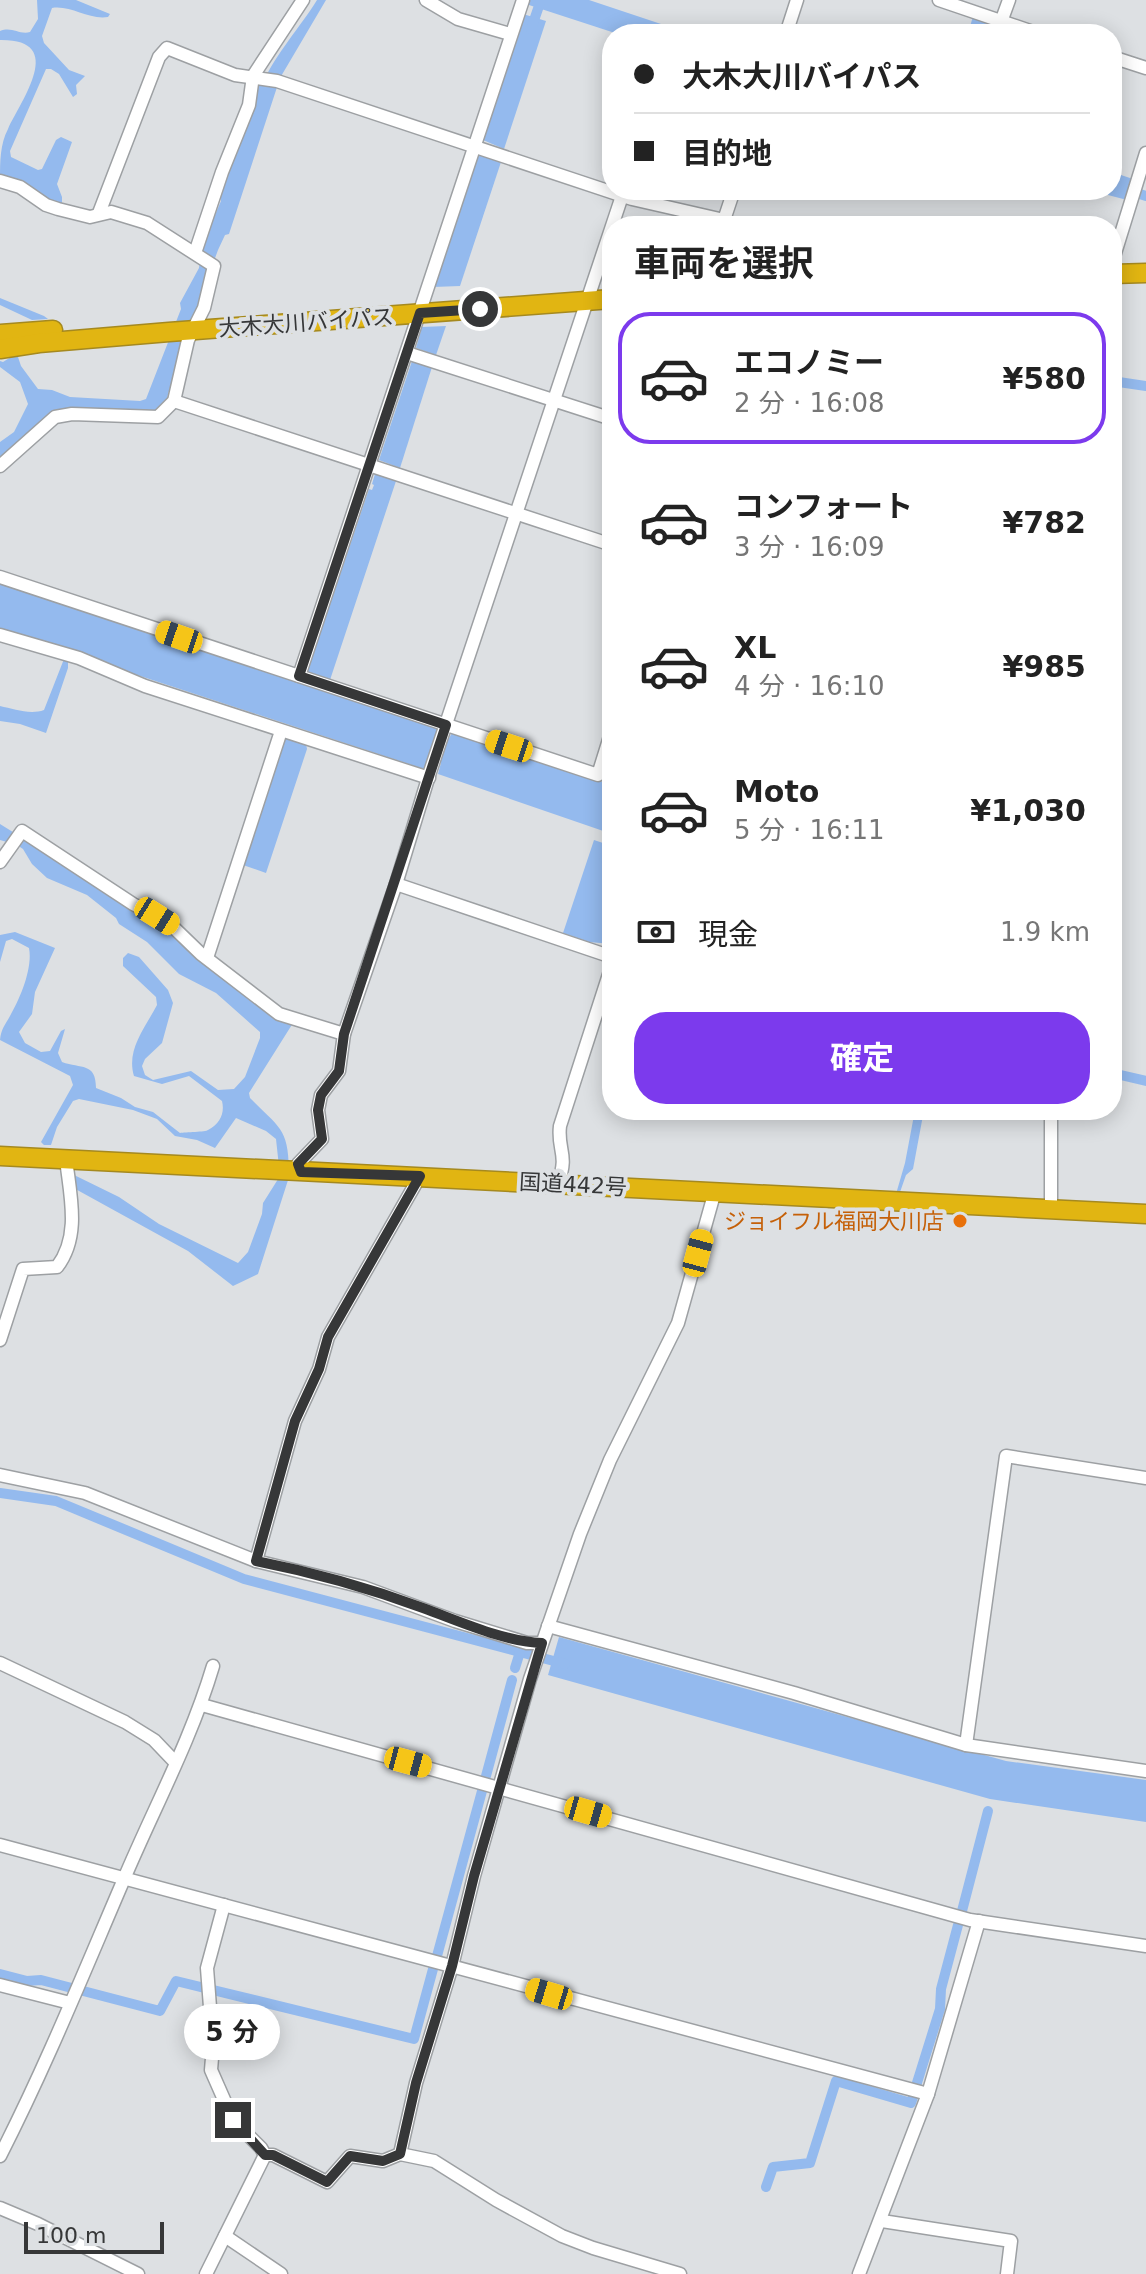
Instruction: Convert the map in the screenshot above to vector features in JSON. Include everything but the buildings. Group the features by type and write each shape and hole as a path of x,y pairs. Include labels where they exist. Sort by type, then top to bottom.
{"highway":[{"path":"1122,275 1146,273"},
{"path":"1122,276 1146,282"},
{"name":"大木大川バイパス","path":"588,296 602,292"},
{"name":"大木大川バイパス","path":"6,341 422,308 588,296 602,298"},
{"name":"国道442号","path":"0,1156 1146,1214"}],"street":[{"path":"197,254 222,172 249,105 303,0"},
{"path":"426,0 458,19 510,34"},
{"path":"299,676 523,0"},
{"path":"789,24 797,0"},
{"path":"939,0 1007,24"},
{"path":"1001,22 1009,0"},
{"path":"99,213 163,51 172,49 235,75 265,78 602,189"},
{"path":"1122,60 1146,68"},
{"path":"1122,251 1146,153"},
{"path":"0,181 20,187 46,205 90,217 111,212 147,223 214,266 211,284 188,340 174,401 158,417 72,414 55,417 0,466"},
{"path":"637,200 697,216"},
{"path":"295,1172 298,1164 322,1139 318,1110 321,1095 339,1071 344,1034 602,255"},
{"path":"407,353 602,416"},
{"path":"174,401 602,542"},
{"path":"0,577 446,728 598,775 602,762"},
{"path":"0,635 79,658 145,686 281,731 430,775"},
{"path":"207,958 281,731"},
{"path":"0,862 22,831 133,904 170,924 207,958 279,1014 344,1034"},
{"path":"396,884 602,954"},
{"path":"558,1183 565,1166 560,1126 602,996"},
{"path":"1051,1120 1051,1209"},
{"path":"0,1340 23,1269 57,1267 71,1242 66,1159"},
{"path":"256,1561 295,1421 319,1369 328,1337 420,1176"},
{"path":"400,2154 416,2083 452,1966 474,1876 548,1626 578,1540 626,1423 678,1323 715,1191"},
{"path":"966,1745 1006,1456 1146,1478"},
{"path":"0,1475 85,1493 256,1561 363,1587 455,1621 542,1645"},
{"path":"548,1626 779,1689 966,1745 1146,1771"},
{"path":"0,1663 125,1722 154,1740 175,1762"},
{"path":"0,2156 202,1705 213,1666"},
{"path":"202,1705 979,1921 1146,1946"},
{"path":"0,1845 928,2094"},
{"path":"224,1905 207,1977 213,2046 211,2070 233,2120 265,2155 273,2155 327,2182 350,2156 383,2161 400,2154 434,2161 562,2236 680,2274"},
{"path":"859,2274 882,2221 928,2094 979,1921"},
{"path":"0,1985 72,2000"},
{"path":"206,2274 265,2155"},
{"path":"0,2208 138,2274"},
{"path":"882,2221 1011,2241 1007,2274"},
{"path":"225,2236 281,2274"}],"water":[{"path":"37,0 76,0 110,14 101,17 52,8 42,36 44,43 69,70 85,76 76,85 77,94 73,97 59,74 46,69 10,151 11,157 38,170 42,169 56,140 61,137 72,142 57,184 62,206 0,178 3,141 29,87 36,60 31,49 20,42 0,40 0,31 30,32 38,19"},
{"path":"317,0 326,0 280,78 229,234 225,235 218,250 167,398 154,411 54,412 38,423 0,461 0,442 14,432 28,404 20,382 0,367 0,361 18,357 38,389 52,390 70,397 146,399 181,309 180,303 199,268 203,243 221,201 218,188 257,83 264,81"},
{"path":"528,0 589,0 661,24 602,24 602,29 529,5"},
{"path":"523,14 546,21 504,149 483,140"},
{"path":"973,16 993,23 993,24 971,24"},
{"path":"479,154 501,162 460,286 433,287"},
{"path":"1122,175 1133,179 1127,200 1122,199"},
{"path":"0,298 48,319 32,320 0,305"},
{"path":"446,326 436,355 416,348 422,327"},
{"path":"412,361 432,367 400,468 379,460"},
{"path":"375,474 396,481 330,680 307,673 369,489 372,490 374,485"},
{"path":"0,583 437,727 444,747 452,733 602,782 602,831 438,774 441,763 429,756 424,769 0,630"},
{"path":"64,659 68,661 68,668 46,733 0,721 0,706 28,712 44,710"},
{"path":"285,738 306,744 307,749 266,873 243,865"},
{"path":"0,824 167,928 293,1023 249,1093 250,1098 282,1132 289,1161 289,1177 258,1274 233,1286 188,1251 70,1186 70,1173 119,1197 159,1224 238,1263 248,1252 263,1203 280,1176 276,1139 266,1131 236,1118 215,1148 197,1140 175,1136 157,1119 133,1110 79,1099 73,1101 57,1127 51,1145 41,1142 73,1085 70,1076 0,1040 25,983 30,956 29,948 12,939 6,941 0,962 0,935 15,932 55,948 35,992 32,1014 19,1032 25,1043 41,1052 50,1051 65,1029 58,1053 62,1062 90,1070 96,1088 153,1112 180,1133 206,1131 216,1125 223,1110 222,1101 189,1076 162,1084 134,1076 135,1048 157,1005 156,997 123,966 123,958 128,953 139,957 168,990 173,1003 162,1043 142,1066 145,1075 153,1080 191,1071 218,1090 234,1089 245,1077 260,1032 216,993 179,974 147,942 119,924 116,918 87,895 47,878 32,864 23,849 0,840"},
{"path":"594,840 602,843 602,943 563,933"},
{"path":"913,1120 922,1120 913,1169 906,1175 899,1195 896,1194"},
{"path":"559,1637 1006,1761 1146,1780 1146,1822 990,1799 548,1675"}],"waterway":[{"path":"531,29 541,0"},
{"path":"1122,188 1146,196"},
{"path":"1122,382 1146,386"},
{"path":"1122,1075 1146,1081"},
{"path":"0,1493 56,1501 244,1579 565,1664"},
{"path":"515,1668 520,1652"},
{"path":"486,1776 512,1680"},
{"path":"437,1956 482,1791"},
{"path":"962,1911 988,1811"},
{"path":"916,2086 940,2009 941,1989 958,1925"},
{"path":"0,1974 27,1981 41,1980 160,2011 176,1981 414,2039 433,1969"},
{"path":"766,2187 773,2167 810,2163 836,2081 911,2103 913,2097"}],"place":[{"name":"ジョイフル福岡大川店","path":"960,1221"}],"route":[{"path":"233,2120 265,2155 273,2155 327,2182 350,2156 383,2161 400,2154 416,2083 542,1643 527,1643 455,1621 363,1587 256,1561 295,1421 319,1369 328,1337 420,1176 301,1172 298,1164 322,1139 318,1110 321,1095 339,1071 344,1034 446,725 299,676 420,313 480,309"}]}
